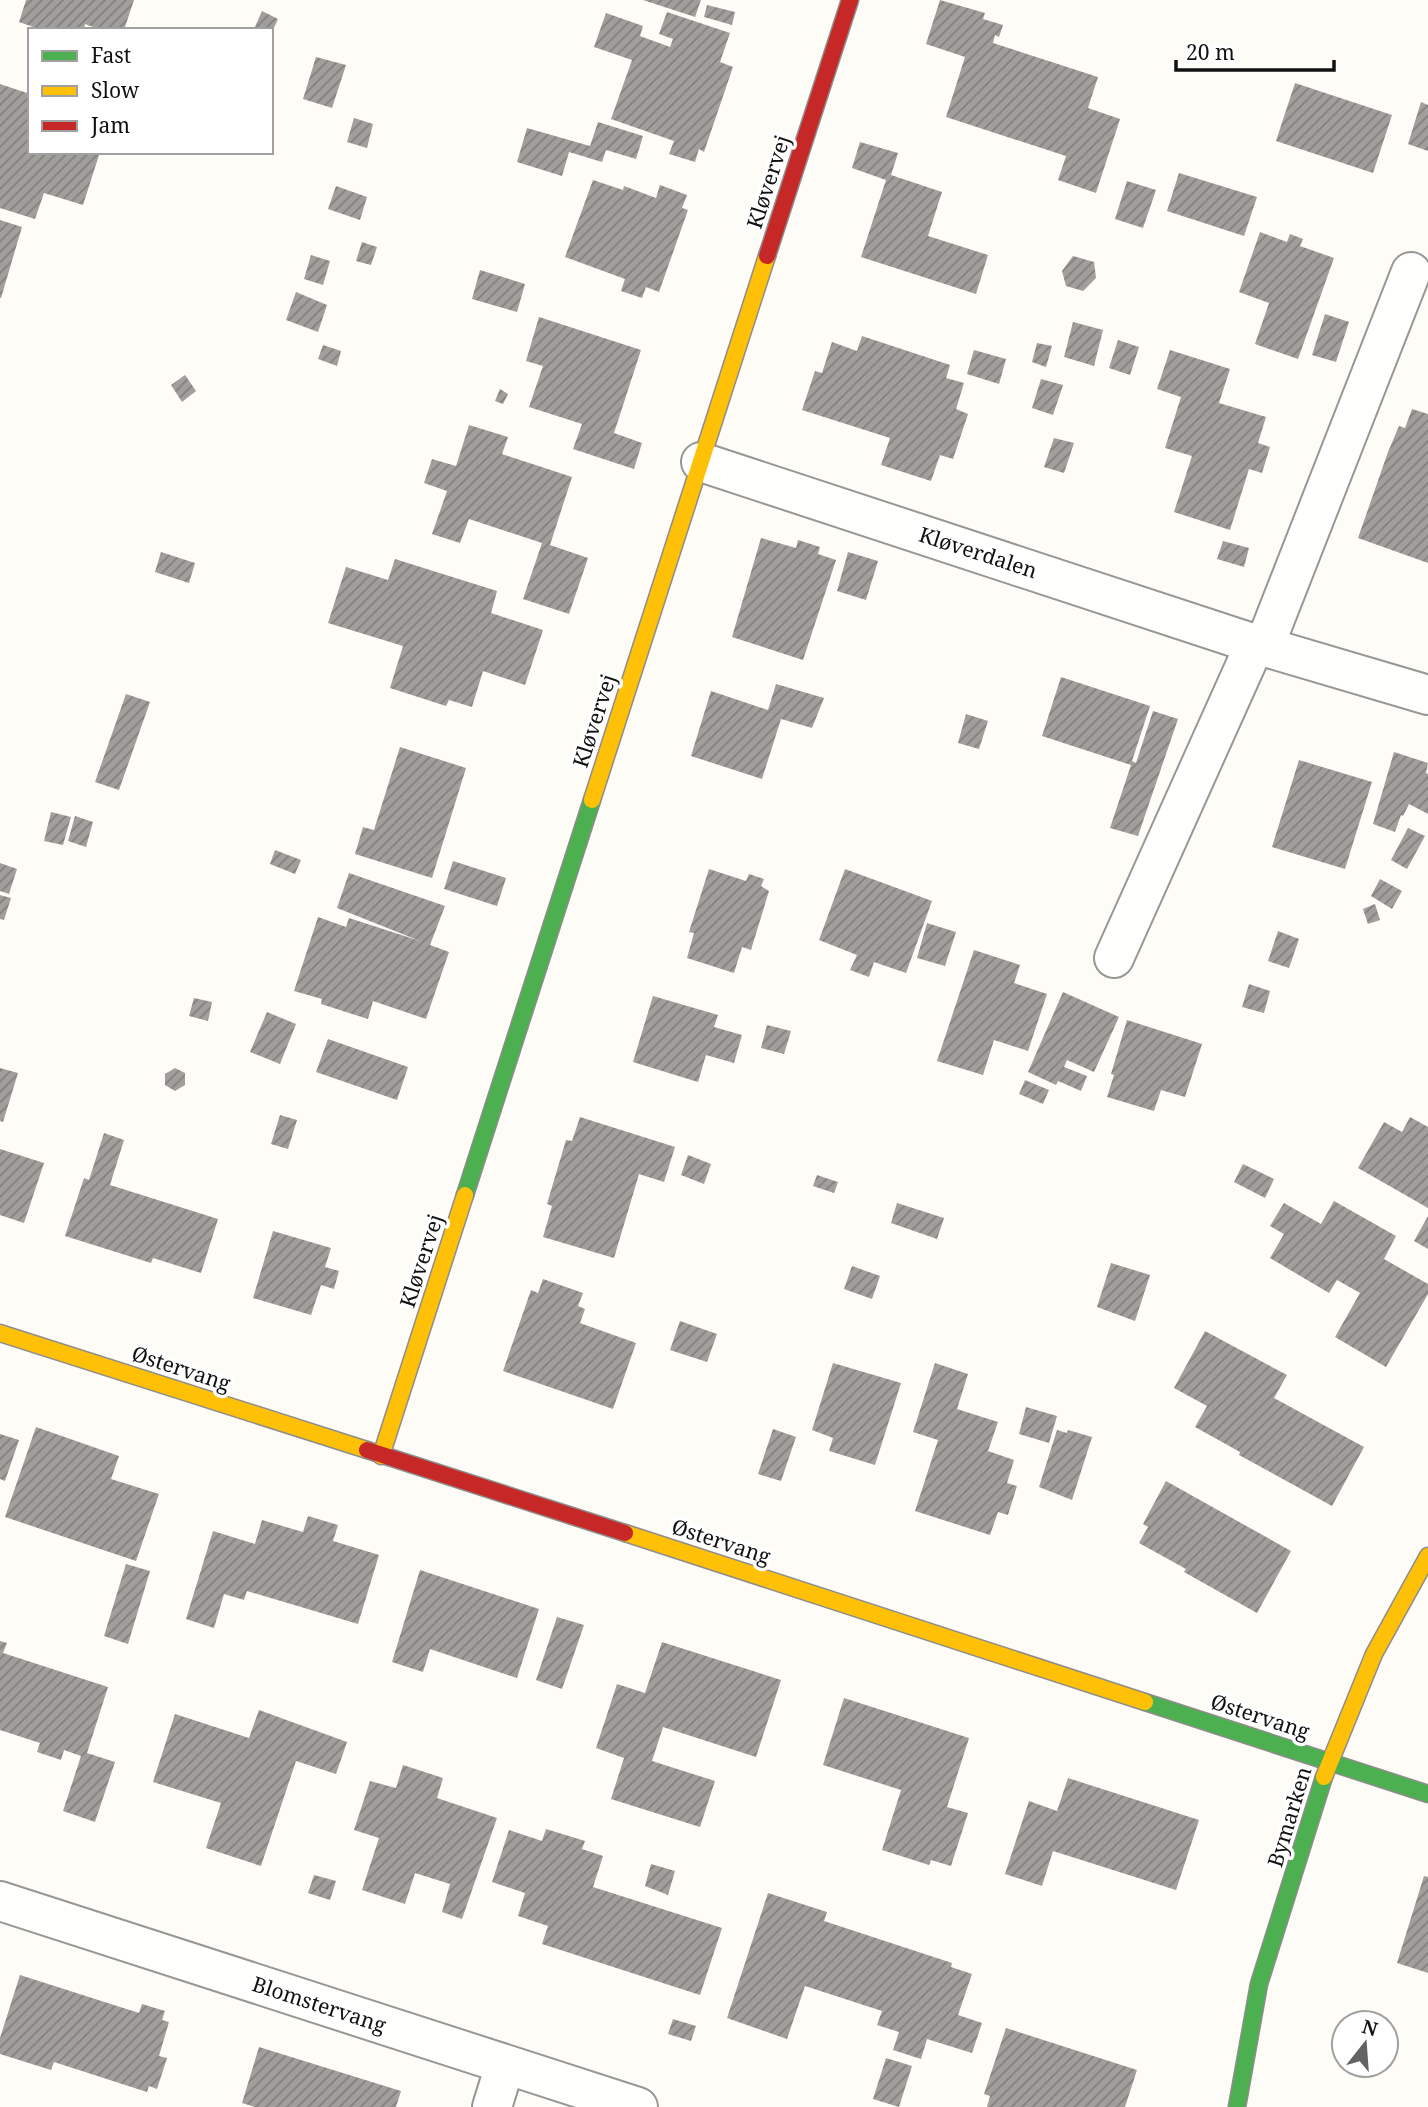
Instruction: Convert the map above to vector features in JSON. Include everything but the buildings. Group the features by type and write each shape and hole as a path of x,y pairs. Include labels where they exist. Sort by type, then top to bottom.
{"street":[{"name":"Kløvervej","path":"381,1455 850,0"},
{"path":"1114,958 1259,645 1411,272"},
{"name":"Kløverdalen","path":"701,462 1259,645 1428,695"},
{"name":"Østervang","path":"0,1333 1428,1794"},
{"name":"Bymarken","path":"1237,2107 1259,1984 1329,1762 1374,1654 1428,1556"},
{"name":"Blomstervang","path":"0,1901 638,2107"},
{"path":"492,2107 505,2065"}],"traffic: fast":[{"path":"465,1195 592,800"},
{"path":"1145,1702 1428,1794"},
{"path":"1237,2107 1259,1984 1324,1777"}],"traffic: slow":[{"path":"592,800 767,256"},
{"path":"381,1456 465,1195"},
{"path":"0,1333 367,1450"},
{"path":"625,1533 1145,1702"},
{"path":"1324,1777 1374,1654 1428,1556"}],"traffic: jam":[{"path":"767,256 850,0"},
{"path":"367,1450 625,1533"}]}
